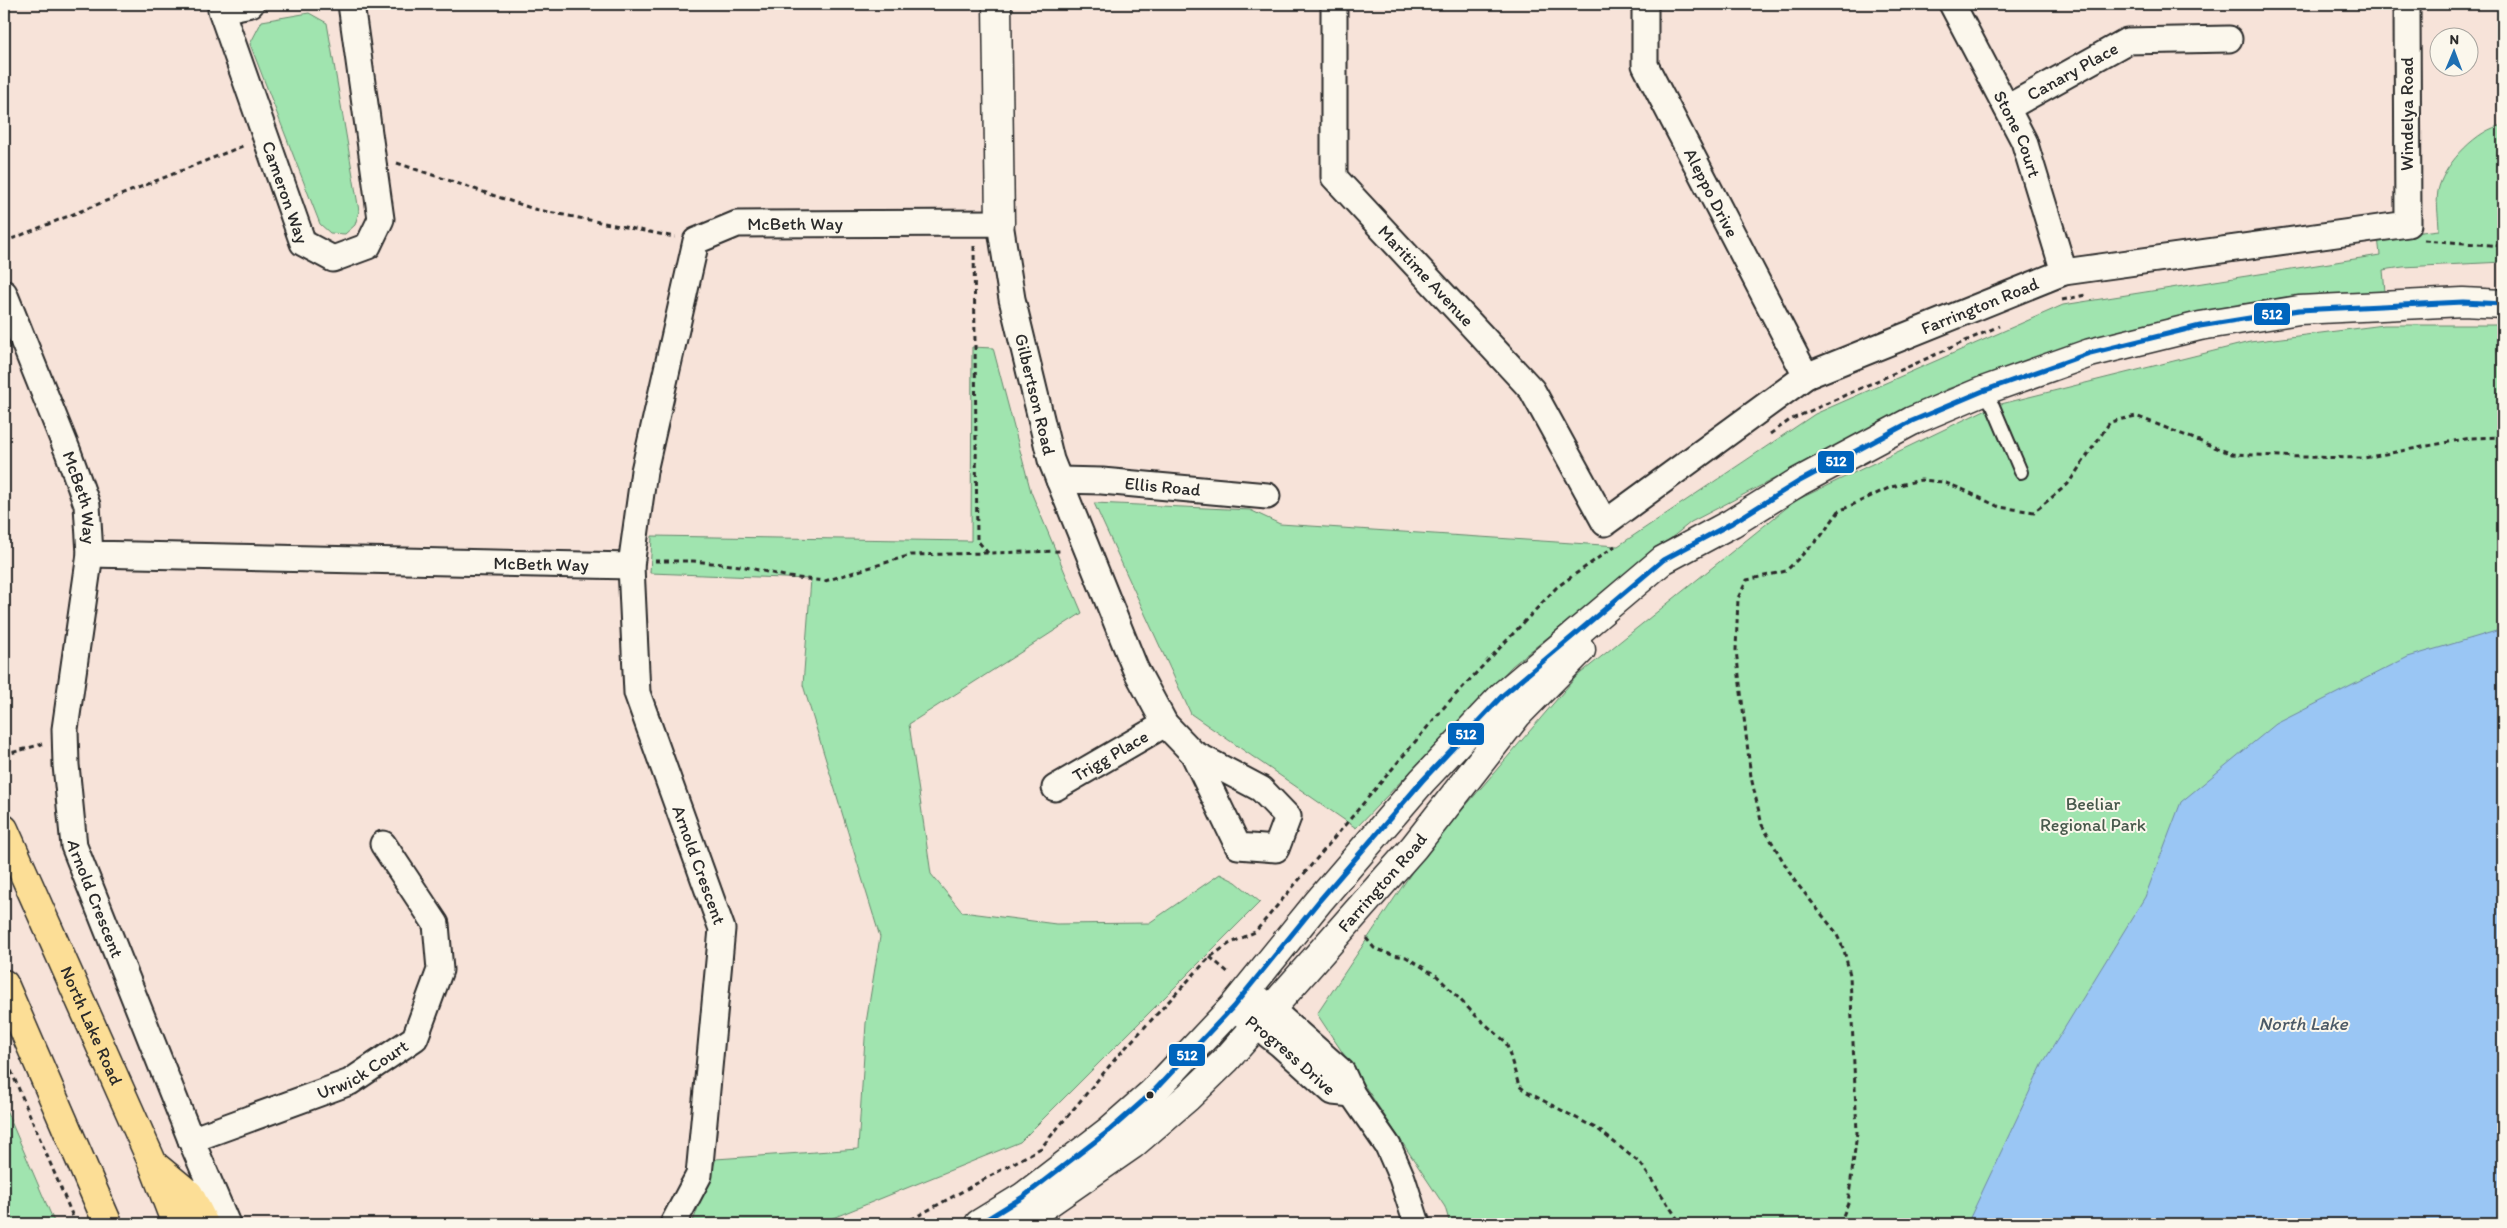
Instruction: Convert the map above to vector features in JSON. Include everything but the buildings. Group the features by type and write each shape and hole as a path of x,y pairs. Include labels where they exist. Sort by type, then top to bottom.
{"main road":[{"name":"Gilbertson Road","path":"998,4 1000,223"},
{"name":"Farrington Road","path":"979,1224 1024,1197 1110,1130 1152,1094 1241,998 1319,901 1422,780 1502,696 1663,560 1732,524 1798,482 1904,426 1983,391 2090,353 2200,326 2299,310 2462,302 2503,304"},
{"name":"Farrington Road","path":"1018,1224 1132,1145 1188,1097 1226,1060 1350,922 1414,847 1524,708 1575,655 1732,524"},
{"name":"North Lake Road","path":"4,829 153,1164 176,1224"},
{"path":"4,984 108,1224"},
{"path":"153,1164 189,1194 204,1224"}],"street":[{"name":"Cameron Way","path":"251,4 221,10 303,244 333,259 368,246 381,219 351,4"},
{"name":"Maritime Avenue","path":"1334,4 1334,177 1532,390 1614,532"},
{"name":"Aleppo Drive","path":"1644,4 1645,64 1806,376"},
{"name":"Stone Court","path":"1952,4 2024,141 2064,272"},
{"name":"Windelya Road","path":"2407,4 2413,232"},
{"name":"Canary Place","path":"2007,108 2127,41 2229,39"},
{"name":"McBeth Way","path":"696,241 737,224 1000,223"},
{"name":"Gilbertson Road","path":"1000,223 1012,299 1051,460 1135,668 1165,724 1193,753"},
{"name":"Farrington Road","path":"1614,532 1806,376 2064,272 2413,232"},
{"path":"631,566 644,471 696,241"},
{"name":"McBeth Way","path":"4,293 68,452 87,505 90,554 631,566"},
{"name":"Ellis Road","path":"1059,480 1102,481 1267,496"},
{"name":"Arnold Crescent","path":"90,554 64,740 74,846 192,1140 228,1224"},
{"name":"Arnold Crescent","path":"631,566 637,693 722,929 699,1175 673,1224"},
{"name":"Trigg Place","path":"1055,788 1165,724"},
{"name":"Urwick Court","path":"192,1140 350,1082 416,1038 440,970 436,924 383,844"},
{"name":"Progress Drive","path":"1241,998 1264,1017 1342,1072 1352,1094 1388,1146 1402,1178 1417,1224"}],"lane":[{"path":"1983,391 1993,406 2022,472"}],"path":[{"path":"4,242 265,137"},
{"path":"372,154 534,209 696,241"},
{"path":"988,554 977,540 974,240 1000,223"},
{"path":"2413,232 2503,246"},
{"path":"2053,302 2092,293"},
{"path":"1766,437 1790,420 2008,322"},
{"path":"1840,1224 1848,1203 1857,1133 1850,975 1844,950 1835,931 1794,880 1762,825 1751,777 1736,650 1738,598 1747,580 1786,571 1821,536 1839,512 1891,488 1921,480 1943,482 1956,486 1999,507 2034,512 2068,484 2110,422 2136,416 2232,454 2364,458 2470,438 2503,437"},
{"path":"903,1224 1042,1148 1116,1058 1210,957 1228,944 1255,932 1446,705 1557,587 1614,532"},
{"path":"631,566 656,560 693,561 741,566 789,577 825,581 911,555 1069,551 1085,545"},
{"path":"4,755 64,740"},
{"path":"1297,883 1319,901"},
{"path":"1350,922 1360,930 1374,948 1392,955 1406,957 1437,976 1476,1016 1506,1042 1519,1086 1543,1101 1599,1130 1641,1164 1681,1224"},
{"path":"4,1054 76,1224"}],"green space":[{"path":"309,13 327,23 359,211 355,225 345,234 330,233 320,224 250,44 262,21"},
{"path":"2503,125 2503,262 2403,267 2383,270 2385,292 2265,301 2079,343 1947,389 1691,522 1512,666 1356,828 1191,714 1094,503 1250,510 1280,524 1618,546 1815,414 2063,305 2380,255 2378,237 2439,230 2438,192 2448,167 2464,148 2483,133"},
{"name":"Beeliar Regional Park","path":"2384,325 2503,325 2503,1224 1450,1224 1445,1207 1317,1014 1422,857 1576,677 1795,501 1993,406 2250,342"},
{"path":"972,347 993,348 1031,492 1082,613 909,724 931,874 962,912 1056,924 1149,923 1220,874 1236,882 1260,902 1020,1142 818,1224 692,1224 716,1159 858,1149 866,1023 880,937 803,685 811,579 650,573 652,536 971,541"},
{"path":"4,1105 55,1224 4,1224"}],"water":[{"name":"North Lake","path":"2503,629 2503,1224 1967,1224 2043,1063 2145,897 2181,802 2276,724 2408,657"}],"transit line":[{"name":"512","path":"979,1224 1023,1197 1110,1130 1152,1093 1233,1007 1319,901 1422,781 1502,696 1663,560 1732,523 1798,482 1912,421 1983,391 2090,353 2200,326 2299,310 2463,302 2503,304"}]}
